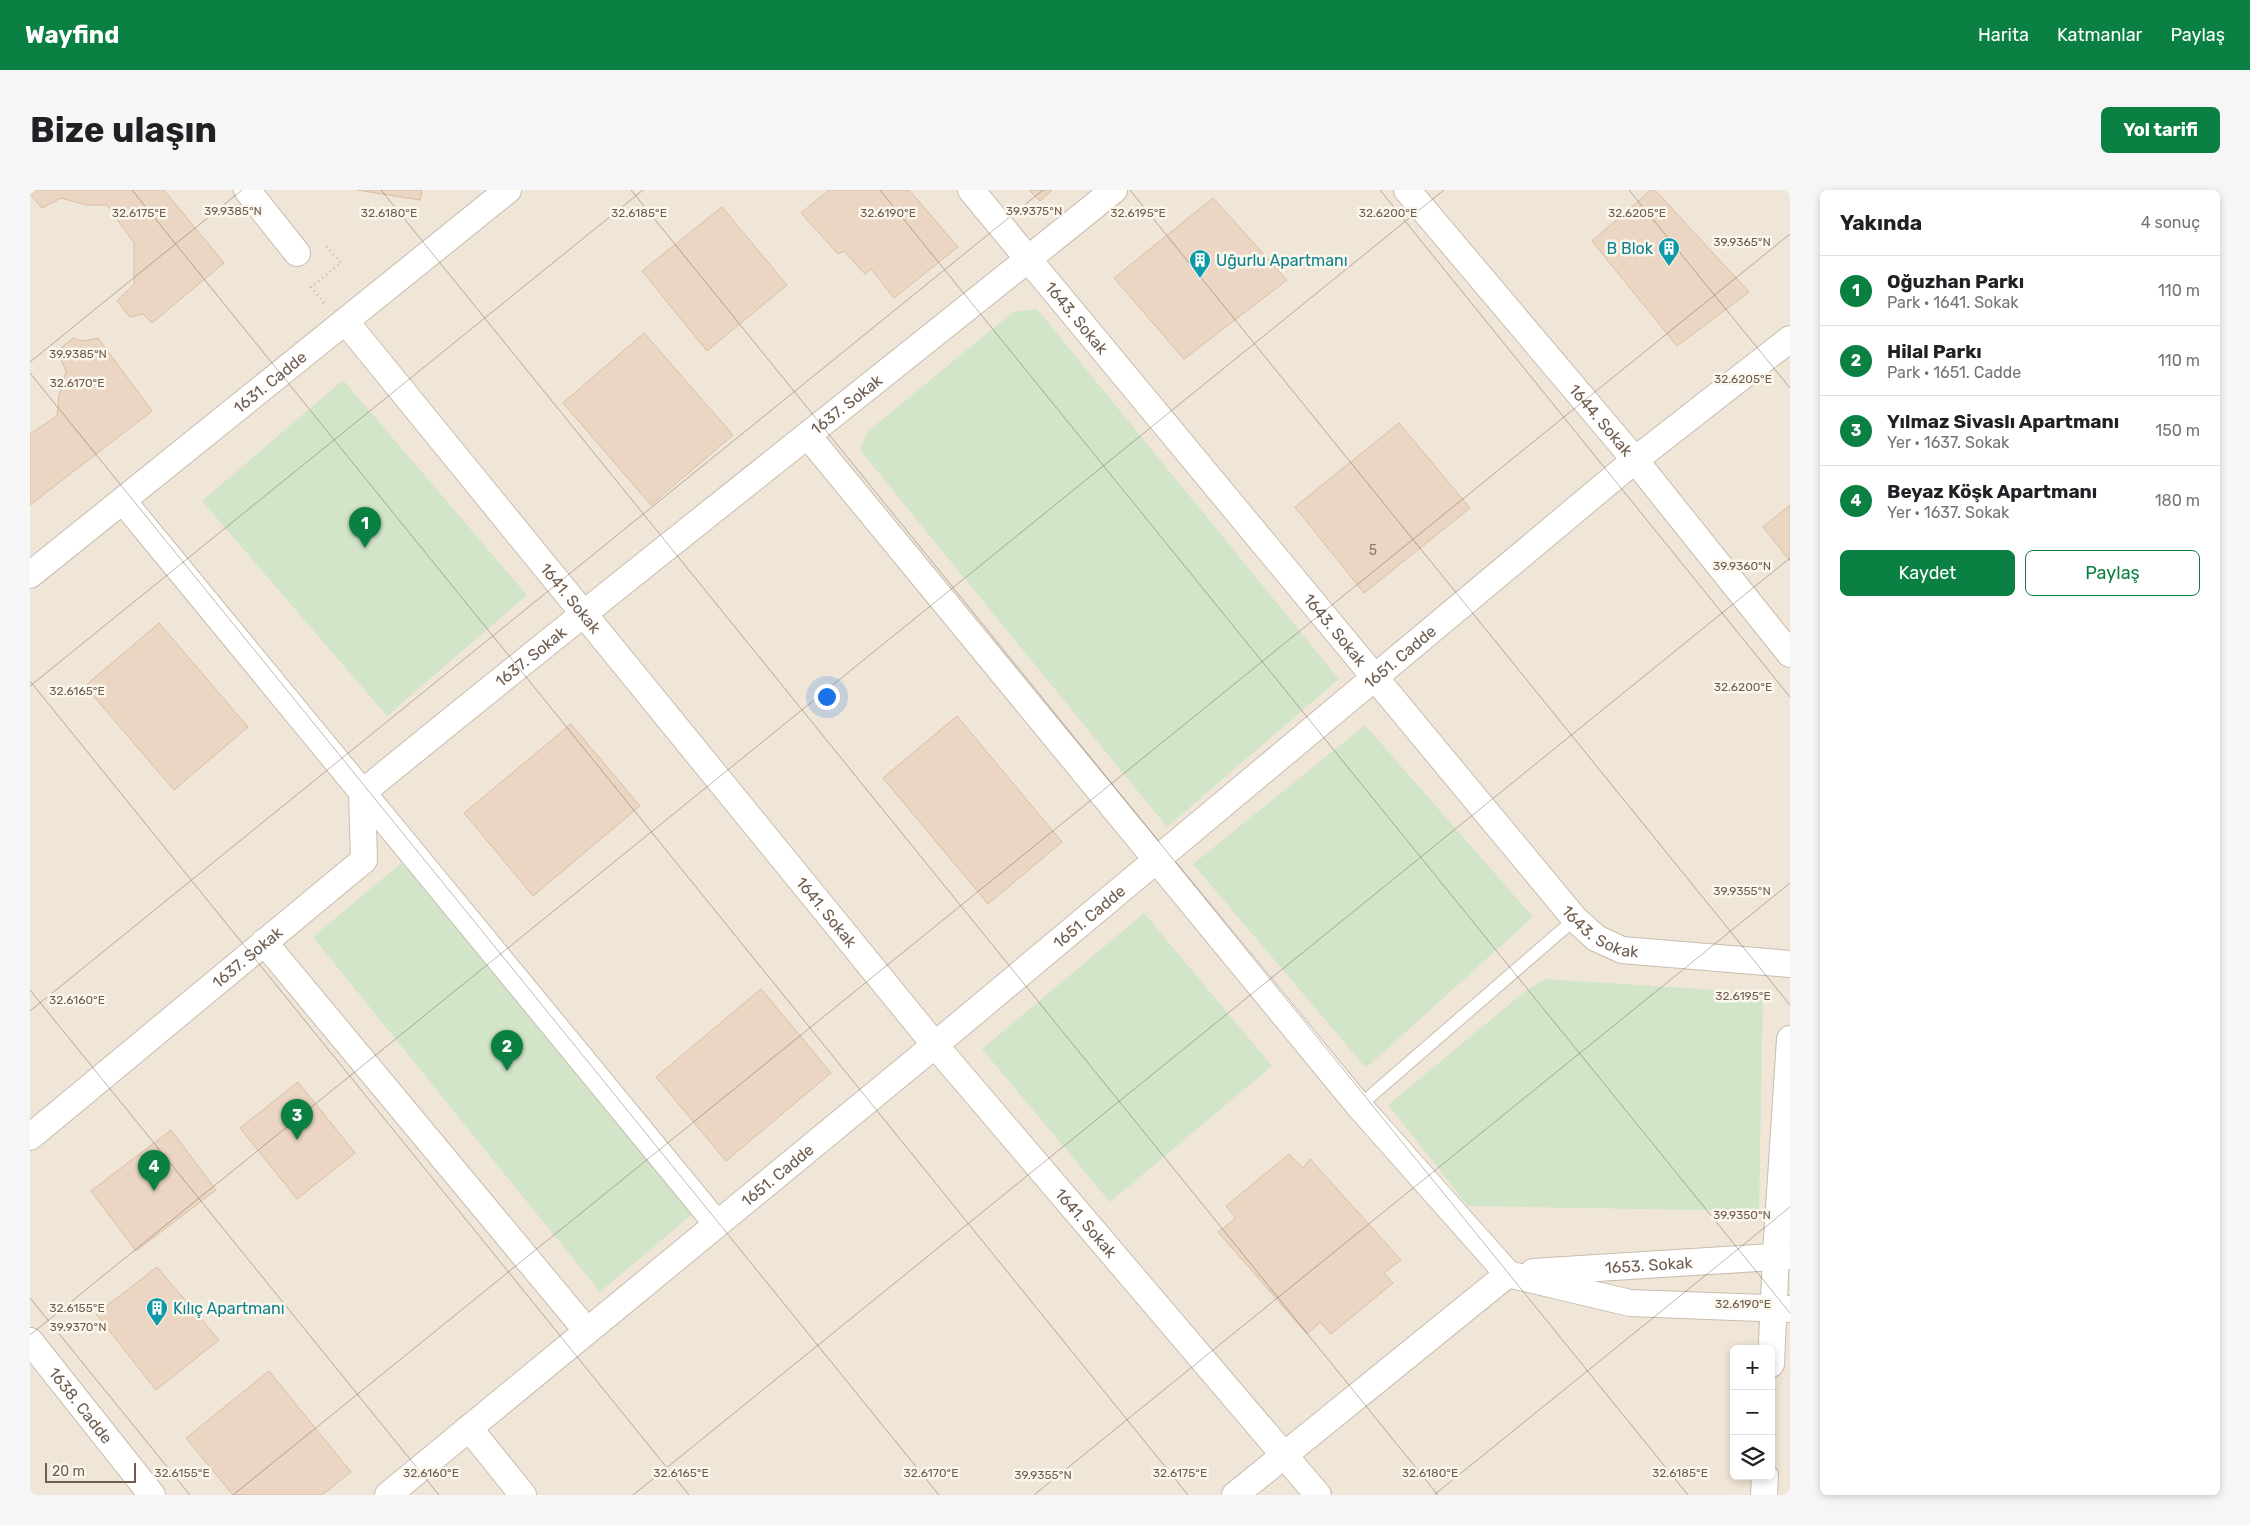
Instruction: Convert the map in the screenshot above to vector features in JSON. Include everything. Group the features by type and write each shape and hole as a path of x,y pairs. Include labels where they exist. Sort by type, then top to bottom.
{"street":[{"path":"247,190 297,253"},
{"name":"1631. Cadde","path":"30,575 508,190"},
{"name":"1643. Sokak","path":"971,190 1575,919 1596,938 1622,950 1790,964"},
{"name":"1637. Sokak","path":"30,1137 364,860 362,793 584,612 808,436 1114,190"},
{"name":"1644. Sokak","path":"1407,190 1635,460 1790,654"},
{"name":"1641. Sokak","path":"344,323 584,612 936,1045 1318,1495"},
{"name":"1651. Cadde","path":"388,1495 936,1045 1635,460 1790,339"},
{"path":"808,436 1156,862 1359,1106 1508,1274 1630,1303 1782,1308"},
{"path":"123,501 717,1224"},
{"path":"264,942 587,1331"},
{"path":"1775,1345 1782,1308 1790,1039"},
{"name":"1653. Sokak","path":"1508,1274 1783,1256"},
{"path":"1235,1495 1508,1274"},
{"name":"1638. Cadde","path":"30,1341 152,1495"},
{"path":"469,1428 523,1495"},
{"path":"1764,1495 1765,1480"}],"lane":[{"path":"1359,1106 1575,919"}],"path":[{"path":"297,253 318,236 341,263 310,286 344,323"}],"shaded area":[{"path":"30,190 1790,190 1790,1495 30,1495"}],"green space":[{"path":"1037,309 1339,679 1167,827 860,450 867,432 1013,312"},
{"path":"343,380 527,595 387,716 202,501"},
{"path":"1365,725 1533,917 1366,1068 1193,864"},
{"path":"412,854 702,1206 600,1292 313,937"},
{"path":"1144,913 1272,1066 1110,1202 982,1049"},
{"path":"1545,979 1763,993 1759,1211 1468,1206 1388,1105 1523,993"}],"building":[{"path":"30,190 164,190 224,263 152,323 143,314 130,317 117,301 134,284 134,243 107,205 86,205 61,198 42,208 30,194"},
{"path":"357,190 422,190 420,200"},
{"path":"829,190 909,190 958,247 894,298 871,269 865,274 844,251 838,254 801,213"},
{"path":"1029,190 1052,190 1040,201"},
{"name":"B Blok","path":"1651,190 1655,190 1749,292 1677,346 1592,241"},
{"name":"Uğurlu Apartmanı","path":"1213,198 1287,280 1184,359 1114,278"},
{"path":"722,207 787,285 707,351 642,271"},
{"path":"644,333 733,435 651,505 563,403"},
{"path":"73,338 82,341 98,338 152,411 30,505 30,434 57,416 59,395 66,371 57,351"},
{"path":"1399,423 1470,508 1364,593 1295,507"},
{"path":"1790,505 1790,561 1763,527"},
{"path":"159,623 248,727 174,790 85,686"},
{"path":"957,716 1062,842 988,904 883,778"},
{"path":"571,724 640,806 533,896 464,813"},
{"path":"761,989 831,1073 726,1161 656,1077"},
{"path":"298,1082 355,1153 297,1199 240,1128"},
{"path":"171,1130 216,1190 136,1251 91,1191"},
{"path":"1289,1154 1303,1168 1310,1159 1401,1260 1384,1273 1393,1283 1331,1334 1320,1322 1307,1334 1218,1232 1236,1218 1226,1206"},
{"name":"Kılıç Apartmanı","path":"157,1267 219,1340 156,1390 96,1314"},
{"path":"269,1371 351,1472 322,1495 233,1495 186,1438"}],"place":[{"name":"B Blok","path":"1669,267"},
{"name":"Uğurlu Apartmanı","path":"1200,279"},
{"name":"Oğuzhan Parkı","path":"365,548"},
{"name":"Hilal Parkı","path":"507,1071"},
{"name":"Yılmaz Sivaslı Apartmanı","path":"297,1140"},
{"name":"Beyaz Köşk Apartmanı","path":"154,1191"},
{"name":"Kılıç Apartmanı","path":"157,1327"}]}
